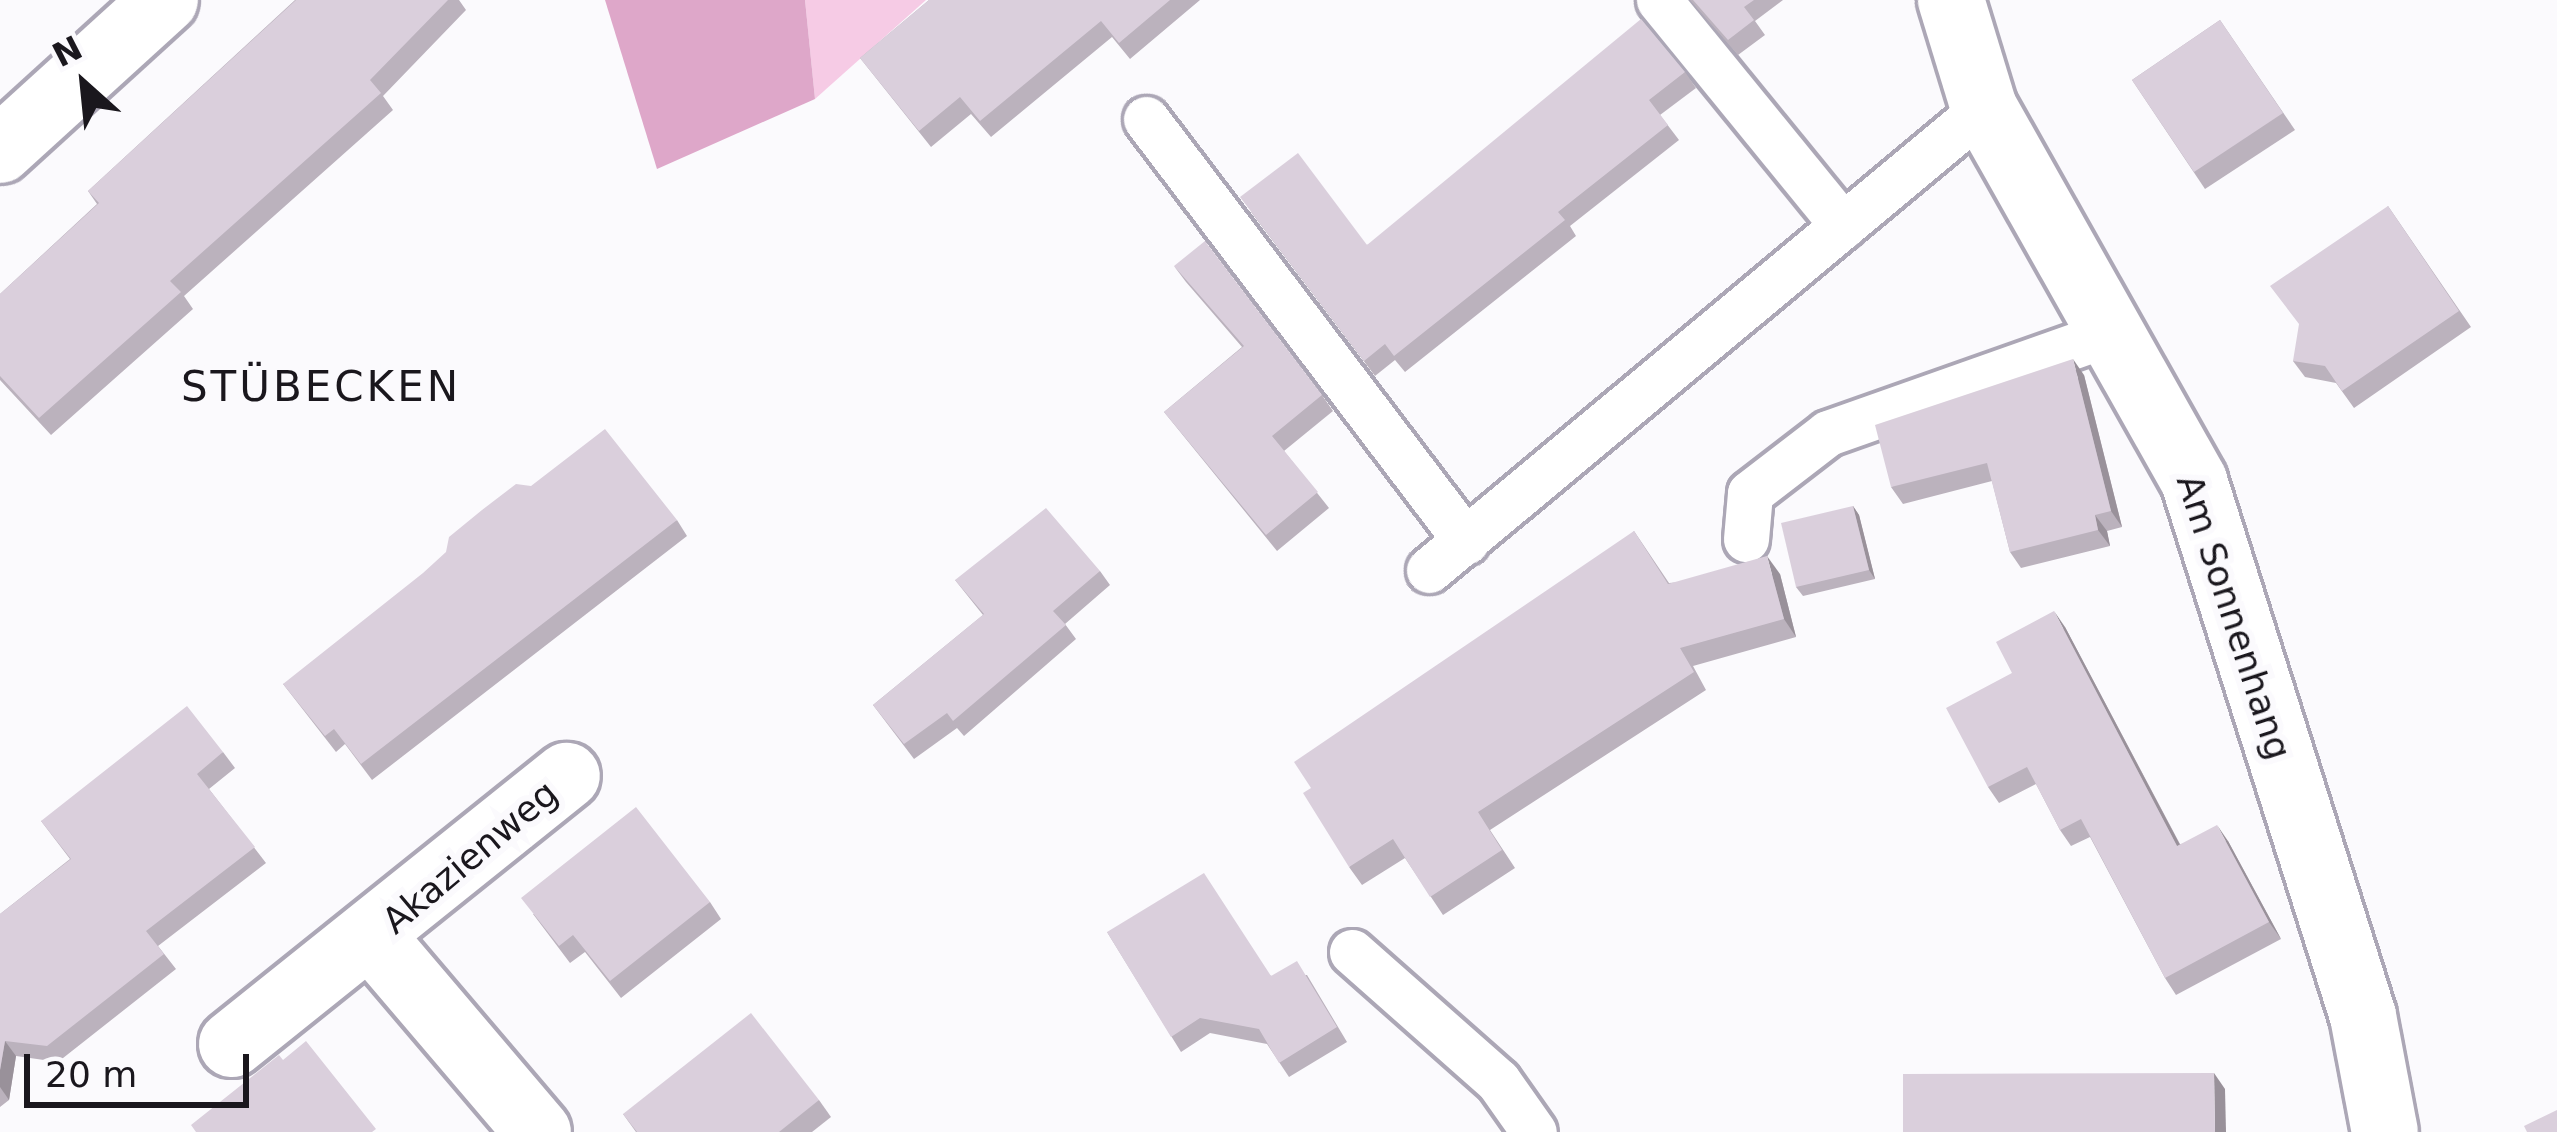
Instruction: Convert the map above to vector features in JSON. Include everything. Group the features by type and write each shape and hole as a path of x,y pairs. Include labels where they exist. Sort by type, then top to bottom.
{"street":[{"path":"0,151 165,0"},
{"name":"Am Sonnenhang","path":"1951,0 1984,107 2194,481 2363,1016 2385,1132"},
{"name":"Akazienweg","path":"232,1044 372,938 567,776"},
{"name":"Akazienweg","path":"372,938 538,1132"}],"lane":[{"path":"1659,0 1843,226"},
{"path":"1430,571 1984,107"},
{"path":"1146,119 1466,541"},
{"path":"1746,538 1750,493 1828,434 2110,333"},
{"path":"1352,952 1498,1081 1534,1132"}],"shaded area":[{"path":"605,0 805,0 815,99 657,169"},
{"path":"805,0 926,0 815,99"}],"building":[{"path":"296,0 448,0 370,80 381,93 170,281 181,292 39,418 0,376 0,294 99,203 88,191"},
{"path":"929,0 1170,0 1119,43 1101,21 980,121 960,97 919,131 860,58"},
{"path":"1693,0 1754,0 1744,7 1754,20 1728,40"},
{"path":"1641,19 1685,72 1649,100 1668,125 1558,212 1565,220 1394,356 1385,344 1364,361 1240,197 1298,153 1367,245"},
{"path":"2220,20 2283,113 2194,172 2132,80"},
{"path":"2388,206 2459,311 2342,391 2325,366 2293,361 2299,324 2270,286"},
{"path":"1205,241 1322,395 1272,436 1318,492 1266,535 1164,412 1244,346 1174,266"},
{"path":"2073,359 2111,511 2095,515 2098,530 2010,552 1987,463 1891,487 1875,425"},
{"path":"605,429 677,520 361,764 334,729 325,736 283,684 423,573 446,552 449,537 482,510 516,484 531,486"},
{"path":"1853,506 1869,570 1796,587 1781,523"},
{"path":"1046,508 1100,571 1053,611 1066,625 953,721 947,713 904,744 873,705 984,614 955,580"},
{"path":"1634,531 1668,584 1767,556 1784,619 1680,648 1694,672 1478,812 1502,850 1430,897 1393,839 1349,867 1303,793 1311,788 1294,762"},
{"path":"2054,611 2177,846 2217,825 2269,922 2165,978 2081,819 2060,830 2027,767 1988,787 1946,708 2012,673 1996,642"},
{"path":"187,706 223,752 197,774 255,847 146,931 164,954 47,1046 5,1041 0,1070 0,914 71,859 41,821"},
{"path":"636,807 710,902 610,981 573,935 559,946 521,898"},
{"path":"1204,873 1271,976 1297,961 1337,1027 1279,1063 1259,1029 1200,1018 1171,1037 1107,932"},
{"path":"751,1013 819,1100 779,1132 637,1132 623,1114"},
{"path":"306,1041 376,1129 196,1132 191,1125 279,1055 283,1060"},
{"path":"2214,1073 2215,1132 1903,1132 1903,1074"},
{"path":"2557,1110 2557,1132 2527,1132 2524,1126"}],"district":[{"name":"STÜBECKEN","path":"321,387"}]}
